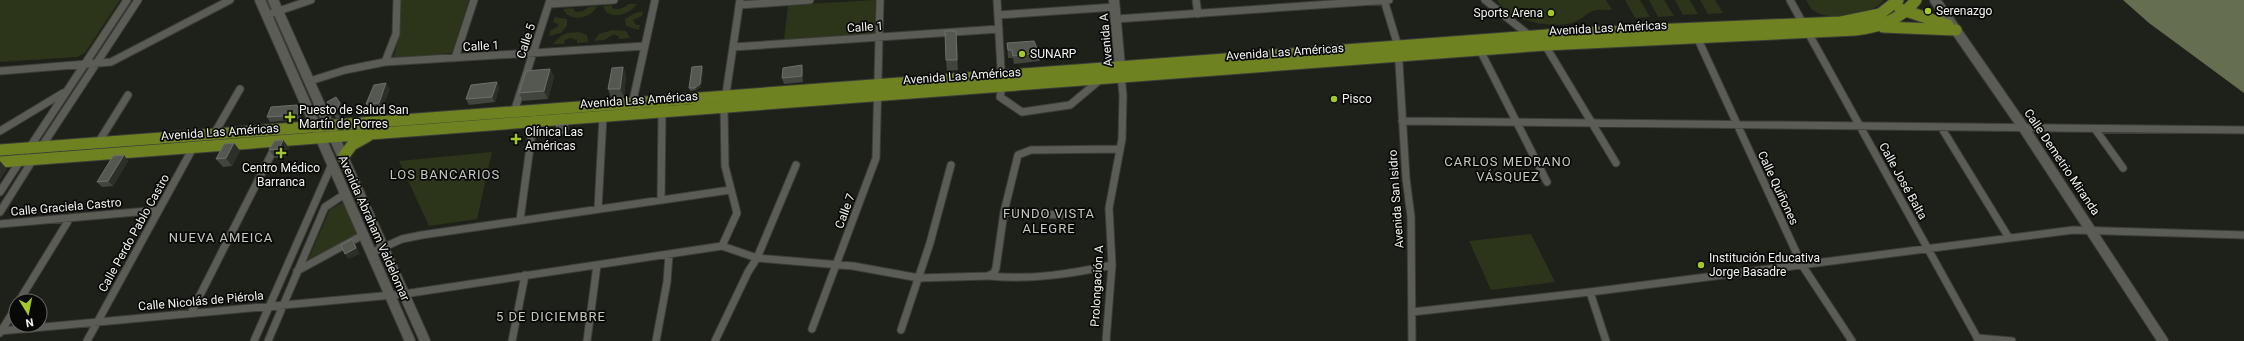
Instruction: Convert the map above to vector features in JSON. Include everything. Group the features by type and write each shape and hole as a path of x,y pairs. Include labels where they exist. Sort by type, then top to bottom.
{"main road":[{"name":"Avenida Abraham Valdelomar","path":"260,0 410,341"},
{"name":"Avenida Abraham Valdelomar","path":"274,0 278,12 425,341"},
{"name":"Avenida Las Américas","path":"0,150 726,96 877,90 962,84 1398,51 1530,36 1876,27 1896,19 1906,12 1916,0"},
{"name":"Calle Demetrio Miranda","path":"1935,0 2092,230 2163,341"},
{"name":"Avenida Las Américas","path":"1805,28 1860,20 1877,14 1895,3"},
{"path":"1895,3 1906,12 1955,29"},
{"name":"Avenida A","path":"1114,4 1121,72"},
{"path":"1876,27 1955,29"},
{"name":"Avenida Las Américas","path":"1398,51 1480,50 1695,32"},
{"path":"280,45 291,40"},
{"path":"287,61 299,57"},
{"name":"Avenida Las Américas","path":"1002,81 1102,78 1121,72"},
{"name":"Avenida Las Américas","path":"0,162 724,107 877,90"},
{"path":"343,157 356,142 373,134"}],"street":[{"path":"0,192 127,0"},
{"path":"0,212 2,204 42,147 138,0"},
{"path":"0,71 95,64 121,58 230,0"},
{"path":"267,15 311,0"},
{"path":"385,62 396,34 397,0"},
{"path":"455,58 474,0"},
{"path":"550,2 614,0"},
{"path":"630,114 656,0"},
{"path":"810,0 739,2 724,107 725,166 730,190 737,212 722,246 757,258 837,265 919,278 988,276 1013,279 1045,277 1076,274 1112,265"},
{"name":"Calle 7","path":"812,329 876,158 880,0"},
{"path":"997,0 1002,81 999,96 1020,111 1024,112 1070,105 1102,78"},
{"path":"1196,0 1198,14"},
{"name":"Avenida San Isidro","path":"1384,0 1398,51 1406,178 1411,217 1412,341"},
{"path":"1116,20 1389,0"},
{"path":"1485,0 1530,36"},
{"name":"Calle José Balta","path":"1790,0 1978,339"},
{"name":"Calle 5","path":"514,112 550,2"},
{"path":"998,15 1114,4"},
{"name":"Calle 1","path":"733,47 999,29"},
{"name":"Calle Quiñones","path":"1695,32 1802,265 1852,341"},
{"path":"1545,45 1616,163"},
{"name":"Calle 1","path":"310,81 356,67 385,62 645,46"},
{"path":"1480,50 1547,182"},
{"name":"Prolongación A","path":"1106,341 1112,265 1109,208 1120,148 1123,95 1121,72"},
{"path":"214,134 240,89"},
{"path":"0,131 65,92"},
{"path":"98,143 128,95"},
{"path":"520,220 533,121 537,110"},
{"path":"661,200 662,112"},
{"path":"598,209 603,116"},
{"path":"1402,121 2244,130"},
{"path":"1941,127 2009,238"},
{"path":"2096,129 2123,168"},
{"name":"Calle Perdo Pablo Castro","path":"87,341 200,135"},
{"path":"191,313 278,141"},
{"path":"988,276 994,273 996,268 1004,212 1018,155 1024,151 1120,148"},
{"path":"254,341 267,308 332,164"},
{"path":"715,341 748,272 757,258 796,165"},
{"path":"901,330 919,278 951,165"},
{"path":"371,253 411,237 730,190"},
{"path":"268,341 296,271 325,208 332,201 345,194"},
{"name":"Calle Graciela Castro","path":"0,224 159,210"},
{"path":"1004,212 1061,215"},
{"path":"24,293 70,218"},
{"path":"1412,312 1590,292 2009,238 2092,230 2244,236"},
{"path":"296,271 363,235"},
{"name":"Calle Nicolás de Piérola","path":"0,331 191,313 267,308 404,294 722,246"},
{"path":"656,341 667,282 669,255"},
{"path":"587,341 597,265"},
{"path":"512,341 525,275"},
{"path":"1590,292 1606,341"},
{"path":"0,331 8,318"},
{"path":"1978,339 2012,341"}],"shaded area":[{"path":"0,0 120,0 85,53 77,57 0,62"},
{"path":"400,0 469,0 452,53 392,59 398,38 400,23"},
{"path":"875,0 875,33 784,40 788,5"},
{"name":"Sports Arena","path":"1497,0 1606,0 1612,10 1595,10 1575,22 1563,25 1553,25 1531,22 1520,18 1510,13"},
{"path":"1625,0 1640,0 1650,17 1635,18"},
{"path":"1649,0 1664,0 1674,16 1658,17"},
{"path":"1675,0 1690,0 1698,14 1683,15"},
{"path":"1700,0 1715,0 1723,13 1708,14"},
{"path":"1806,0 1884,0 1870,10 1850,16 1839,17 1820,14 1810,7"},
{"path":"2123,0 2244,0 2244,93 2149,23"},
{"path":"628,4 637,4 631,10 619,15 606,12 603,6 612,5 612,8 618,9"},
{"path":"597,6 595,10 587,16 577,18 568,15 564,11 564,9 573,8 575,12 579,12 588,7"},
{"path":"643,11 642,16 633,20 636,25 640,25 639,30 626,26 625,19 633,14"},
{"path":"555,17 567,19 567,26 561,33 549,36 550,31 558,26 558,24 553,22"},
{"path":"612,30 626,31 630,38 619,39 619,37 614,34 604,40 594,41 599,34"},
{"path":"579,32 587,35 588,42 577,43 577,40 570,38 565,40 564,44 553,44 561,36 567,33"},
{"path":"492,152 477,219 429,226 399,161"},
{"path":"345,203 358,231 356,235 307,262 330,209"},
{"path":"1531,234 1555,282 1491,290 1469,241"}],"building":[{"path":"945,31 956,31 957,60 946,60"},
{"path":"1034,41 1039,53 1013,56 1012,50 1008,50 1007,43"},
{"path":"802,65 802,76 782,78 783,68"},
{"path":"702,66 700,84 695,88 689,88 692,67"},
{"path":"623,67 620,89 608,89 612,68"},
{"path":"550,69 544,91 519,93 526,71"},
{"path":"497,82 492,97 466,99 471,85"},
{"path":"386,83 379,103 366,104 374,85"},
{"path":"336,97 340,103 336,112 333,112 327,102"},
{"path":"297,105 299,111 297,115 267,117 271,107"},
{"path":"568,124 566,132 555,133 557,125"},
{"path":"283,140 279,149 269,150 274,141"},
{"path":"234,143 226,158 216,159 224,144"},
{"path":"124,155 108,181 97,182 113,156"},
{"path":"352,239 356,248 345,254 341,245"}],"place":[{"name":"Serenazgo","path":"1928,11"},
{"name":"Sports Arena","path":"1551,13"},
{"name":"SUNARP","path":"1022,54"},
{"name":"Pisco","path":"1334,99"},
{"name":"Puesto de Salud San Martín de Porres","path":"290,117"},
{"name":"Clínica Las Américas","path":"516,139"},
{"name":"Centro Médico Barranca","path":"281,153"},
{"name":"Institución Educativa Jorge Basadre","path":"1701,265"}],"district":[{"name":"CARLOS MEDRANO VÁSQUEZ","path":"1508,168"},
{"name":"LOS BANCARIOS","path":"445,174"},
{"name":"FUNDO VISTA ALEGRE","path":"1049,220"},
{"name":"NUEVA AMEICA","path":"221,237"},
{"name":"5 DE DICIEMBRE","path":"551,316"}]}
